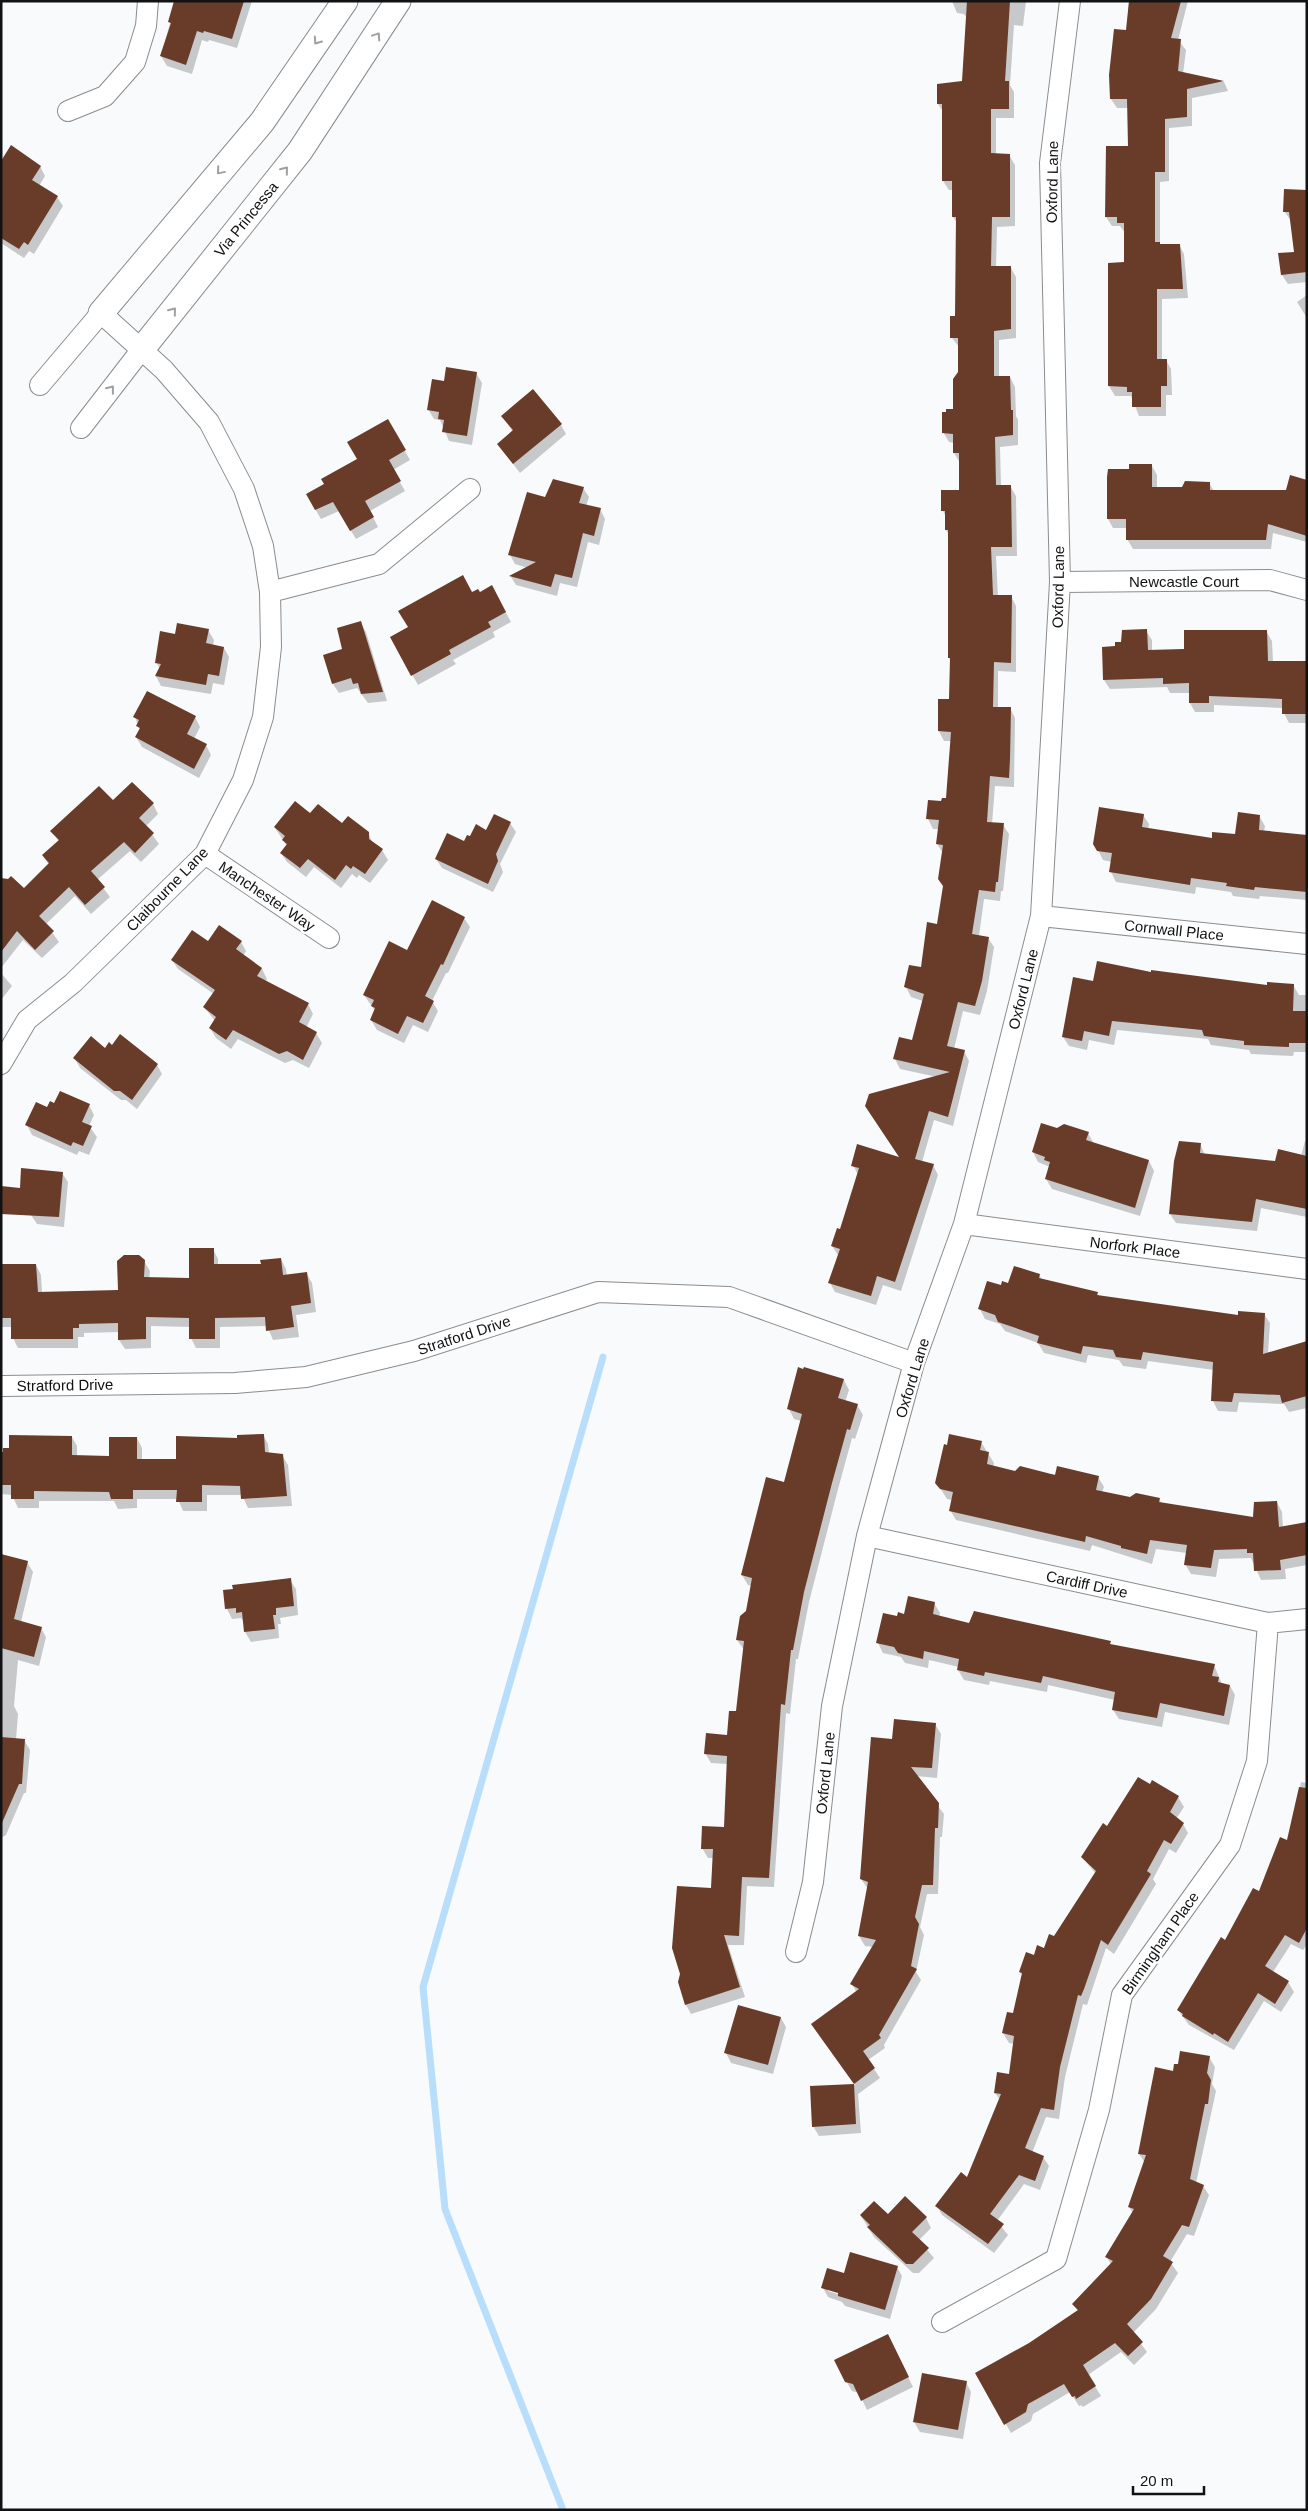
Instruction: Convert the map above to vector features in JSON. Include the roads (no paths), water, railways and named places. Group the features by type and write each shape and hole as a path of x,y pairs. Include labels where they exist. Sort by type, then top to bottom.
{"street":[{"path":"68,111 105,96 134,62 146,26 148,1"},
{"path":"40,385 262,122 345,1"},
{"name":"Via Princessa","path":"81,428 300,151 398,1"},
{"name":"Oxford Lane","path":"796,1952 813,1882 832,1706 867,1536 914,1363 964,1224 1041,916 1060,582 1050,163 1070,1"},
{"name":"Claibourne Lane","path":"1,1064 27,1020 72,983 205,854 242,780 263,717 271,647 270,592 263,546 244,489 209,422 164,370 101,313"},
{"path":"270,592 379,564 470,489"},
{"name":"Newcastle Court","path":"1060,582 1270,580 1307,590"},
{"name":"Manchester Way","path":"205,854 329,938"},
{"name":"Cornwall Place","path":"1041,916 1307,944"},
{"name":"Norfork Place","path":"964,1224 1307,1269"},
{"name":"Stratford Drive","path":"1,1386 235,1383 306,1377 414,1351 598,1292 729,1297 914,1363"},
{"name":"Cardiff Drive","path":"867,1536 1268,1623 1307,1619"},
{"name":"Birmingham Place","path":"942,2322 1056,2260 1099,2110 1122,1995 1230,1845 1257,1761 1268,1623"}],"waterway":[{"path":"563,2510 445,2209 423,1987 603,1357"}]}
